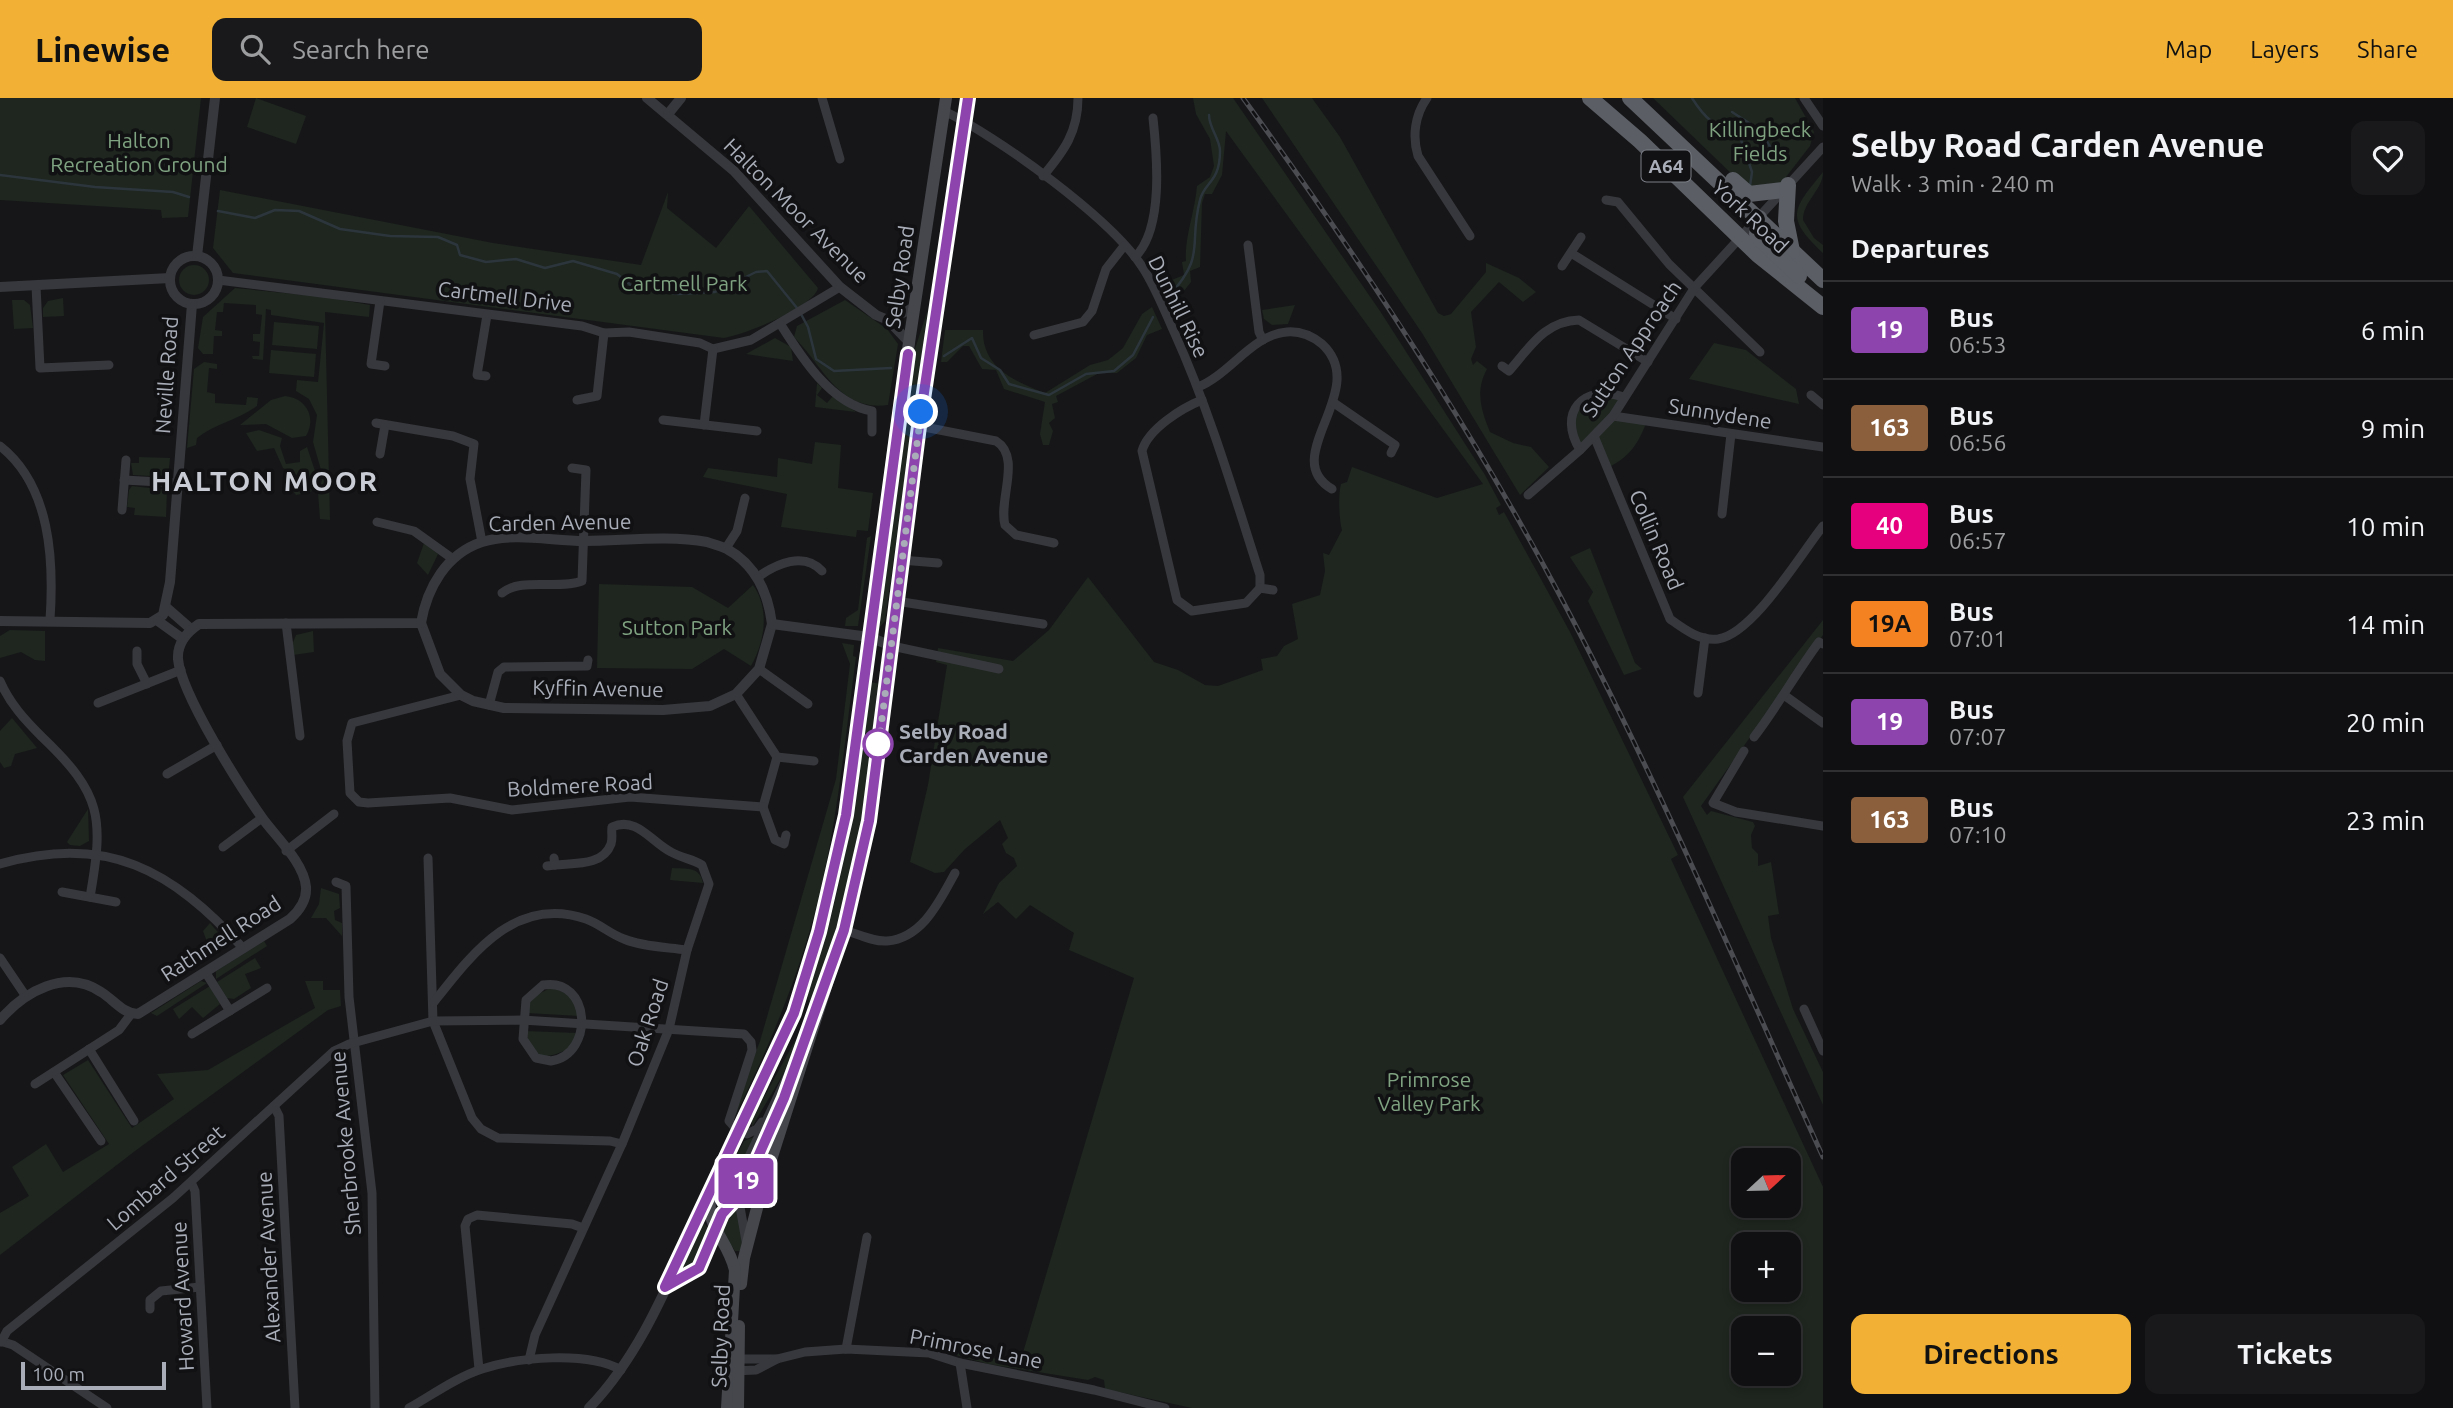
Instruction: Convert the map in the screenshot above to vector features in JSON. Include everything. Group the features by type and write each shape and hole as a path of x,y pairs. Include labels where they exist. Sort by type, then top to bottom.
{"highway":[{"name":"York Road","path":"1590,98 1640,141 1740,237 1820,304"},
{"name":"York Road","path":"1632,100 1823,280"},
{"path":"1632,100 1667,121 1745,191 1759,194 1786,188 1786,221 1791,251"},
{"path":"1731,192 1741,218 1740,237"},
{"path":"1759,218 1756,226 1760,239 1805,282 1820,304"}],"main road":[{"name":"Selby Road","path":"738,1408 733,1364 734,1270 844,930 869,821 919,426 968,98"},
{"name":"Selby Road","path":"741,1253 716,1230 708,1212 711,1192 794,1013 819,932 846,815 909,343 945,105"},
{"name":"Selby Road","path":"727,1408 733,1364"}],"street":[{"path":"197,256 215,98"},
{"name":"Halton Moor Avenue","path":"646,98 734,171 840,287 876,315 888,320 909,343"},
{"path":"668,114 681,98"},
{"path":"822,98 840,159"},
{"path":"1043,176 1067,147 1074,132 1078,98"},
{"path":"1427,98 1417,122 1414,142 1418,156 1470,236"},
{"path":"1804,98 1823,126"},
{"name":"Dunhill Rise","path":"945,105 1043,176 1135,257 1150,281 1198,387 1260,575 1260,588"},
{"path":"1135,257 1149,236 1155,198 1153,118"},
{"name":"Sutton Approach","path":"1528,495 1580,450 1613,416 1695,288 1823,146"},
{"path":"1606,200 1618,202 1669,264 1760,352"},
{"path":"1562,266 1581,237"},
{"path":"1034,335 1083,322 1092,311 1106,269 1124,246"},
{"path":"1248,246 1259,331 1263,340"},
{"path":"1570,253 1676,319"},
{"path":"197,256 212,264 218,280 213,295 192,304 178,298 170,278 182,259 197,256"},
{"path":"0,287 170,278"},
{"name":"Cartmell Drive","path":"218,280 582,326 604,333 629,332 700,343 713,349 751,340 781,325 840,287"},
{"path":"36,286 40,368 109,365"},
{"path":"380,302 366,363 385,366"},
{"name":"Neville Road","path":"163,615 178,483 192,304"},
{"path":"888,320 915,307"},
{"path":"478,375 487,315"},
{"path":"1502,366 1509,370 1548,327 1579,320 1648,362"},
{"path":"781,325 814,371 830,387 845,400 872,411 872,432"},
{"path":"1198,387 1219,376 1263,340 1277,333 1294,332 1310,336 1323,346 1333,359 1338,375 1334,403 1316,442 1314,456 1320,479 1332,489"},
{"path":"577,400 597,399 604,333"},
{"path":"704,425 713,349"},
{"path":"1580,450 1571,436 1569,418 1577,404 1593,395 1608,392 1624,397"},
{"path":"1811,395 1823,405"},
{"path":"1202,400 1182,409 1148,438 1143,451 1175,594 1181,606 1192,611 1246,603 1260,588 1273,590"},
{"path":"1334,403 1395,445 1391,453"},
{"name":"Sunnydene","path":"1613,416 1823,447"},
{"path":"663,419 757,431"},
{"path":"380,454 381,424 478,441 470,480 482,542"},
{"path":"919,426 996,441 1002,445 1008,459 1005,525 1016,535 1054,543"},
{"path":"1722,514 1731,433"},
{"name":"Collin Road","path":"1594,436 1670,619 1691,634 1706,638"},
{"path":"2,450 26,478 45,523 52,579 50,620"},
{"path":"122,510 126,460"},
{"path":"502,593 517,586 571,585 582,581 581,541 586,470 572,468"},
{"path":"124,480 178,483"},
{"path":"744,498 746,518 726,548 758,577 770,606 772,624 869,637 891,646 999,670"},
{"path":"377,522 414,531 453,559"},
{"path":"1698,692 1706,638 1719,639 1749,623 1823,526"},
{"name":"Carden Avenue","path":"421,623 432,587 453,559 482,542 513,539 684,541 726,548"},
{"path":"901,560 938,563"},
{"path":"758,577 787,561 803,561 822,571"},
{"path":"896,601 1043,624"},
{"path":"163,615 187,634"},
{"path":"0,621 163,615 187,634"},
{"path":"187,634 205,622 421,623"},
{"path":"286,623 300,736"},
{"name":"Kyffin Avenue","path":"421,623 440,674 461,695 489,705 691,709 710,706 736,694 759,669 772,624"},
{"name":"Rathmell Road","path":"131,1014 144,1012 290,919 305,899 304,878 262,818 217,745 181,670 178,660 187,634"},
{"path":"1754,737 1814,648 1819,642 1823,644"},
{"path":"137,651 137,664 147,684"},
{"path":"489,705 498,672 504,667 587,666 589,660"},
{"path":"759,669 808,704"},
{"path":"98,703 181,670"},
{"path":"0,681 21,716 69,762 86,785 96,811 98,853 90,897"},
{"path":"736,694 777,757 762,807 775,840 784,844 786,835"},
{"name":"Boldmere Road","path":"461,695 352,723 347,741 350,793 359,802 450,798 512,810 630,797 762,807"},
{"path":"1784,695 1823,723"},
{"path":"167,774 217,745"},
{"path":"1744,751 1710,804 1736,812 1823,826"},
{"path":"777,757 814,761"},
{"path":"286,851 334,814"},
{"path":"223,847 262,818"},
{"name":"Oak Road","path":"529,1360 535,1335 622,1144 669,1029 687,950 709,884 702,865 666,850 644,831 625,823 612,827 610,847 603,857 552,863"},
{"path":"0,864 27,856 98,853 141,867 174,884 214,916 243,948"},
{"path":"428,858 433,1021 472,1118 486,1133 498,1138 610,1141 622,1144"},
{"path":"844,930 886,941 903,937 921,925 936,907 955,873"},
{"name":"Sherbrooke Avenue","path":"336,882 346,886 349,997 371,1182 375,1408"},
{"path":"62,892 116,902"},
{"path":"434,1002 468,957 490,937 513,923 539,915 580,917 632,942 687,950"},
{"path":"0,958 25,995"},
{"path":"206,974 230,1011"},
{"path":"0,1020 25,995 43,987 80,984 98,990 131,1014 119,1030 35,1084"},
{"path":"551,984 571,992 580,1009 582,1024 572,1051 551,1061 530,1053 523,1039 522,1020 530,994 551,984"},
{"path":"192,1034 267,988"},
{"path":"1804,1009 1821,1039 1823,1051"},
{"name":"Lombard Street","path":"0,1341 6,1331 191,1182 334,1051 355,1042 433,1021 522,1020 719,1031 748,1038 752,1049 728,1116 739,1132"},
{"name":"Selby Road","path":"716,1230 813,1023"},
{"path":"89,1049 134,1121"},
{"path":"741,1253 740,1207 743,1191 784,1098 801,1049"},
{"path":"54,1072 101,1141"},
{"path":"739,1132 747,1135 757,1129 778,1098"},
{"name":"Alexander Avenue","path":"274,1106 279,1116 295,1408"},
{"name":"Howard Avenue","path":"191,1182 195,1191 207,1408"},
{"path":"722,1214 743,1191"},
{"path":"589,1408 621,1370 711,1192"},
{"path":"479,1369 465,1226 468,1219 477,1215 572,1224 583,1228"},
{"path":"665,1287 699,1268 716,1230"},
{"path":"846,1349 867,1237"},
{"path":"150,1309 150,1300 160,1291 200,1287"},
{"path":"0,1341 12,1345 107,1408"},
{"name":"Primrose Lane","path":"733,1364 777,1359 805,1352 846,1349 929,1353 960,1363 1094,1390 1165,1408"},
{"path":"409,1408 479,1369 529,1360 598,1360 621,1370"},
{"path":"960,1363 967,1408"}],"green space":[{"name":"Halton Recreation Ground","path":"0,98 201,98 188,217 162,218 161,210 0,200"},
{"path":"256,98 306,116 296,144 247,127"},
{"name":"Primrose Valley Park","path":"1193,98 1233,98 1380,311 1485,475 1501,505 1496,508 1499,515 1504,512 1570,632 1678,855 1671,859 1823,1187 1823,1408 1192,1408 1105,1389 1104,1380 1095,1377 1088,1380 988,1364 941,1351 941,1342 1019,1366 1134,978 1069,950 1074,933 1030,905 1016,919 998,902 983,914 999,883 1017,866 1002,844 1008,838 1000,820 965,849 944,872 935,873 910,862 928,785 947,665 936,662 938,648 1013,661 1049,630 1088,577 1154,662 1178,670 1205,685 1218,686 1263,670 1261,659 1277,656 1284,646 1298,639 1292,604 1320,595 1325,571 1323,553 1329,555 1342,530 1340,489 1341,484 1347,482 1352,467 1437,498 1483,484 1226,131 1222,175 1212,194 1205,194 1202,203 1200,267 1190,271 1191,282 1173,305 1162,284 1184,275 1182,262 1186,261 1197,186 1210,177 1214,166 1210,139 1196,114"},
{"path":"1262,98 1312,98 1340,137 1438,313 1444,316 1451,314 1486,272 1486,263 1519,278 1536,292 1523,302 1499,282 1471,312 1476,347 1471,359 1473,365 1477,361 1487,369 1480,393 1490,432 1513,443 1531,447 1549,467 1520,495 1422,333"},
{"name":"Killingbeck Fields","path":"1653,98 1795,98 1814,132 1810,146 1779,186 1758,189 1738,180"},
{"path":"1823,172 1820,184 1806,207 1803,220 1814,238 1823,245 1823,253 1803,230 1797,213 1799,205"},
{"name":"Cartmell Park","path":"220,190 493,243 641,265 668,192 667,208 716,248 749,206 818,288 814,295 792,311 747,332 724,338 233,273 213,248"},
{"path":"194,265 205,269 209,280 205,291 194,295 183,291 179,280 183,269"},
{"path":"235,288 325,297 370,305 369,317 325,312 330,520 320,519 318,493 323,477 313,442 317,415 309,399 296,391 297,380 318,382 324,323 271,315 271,310 266,309 263,360 253,359 252,356 259,356 260,342 253,341 253,334 260,334 262,315 256,314 256,305 224,303 223,312 217,312 215,330 222,331 222,336 214,336 213,354 203,354 198,348 203,317"},
{"path":"63,298 64,316 43,317 43,308 48,301"},
{"path":"12,300 24,300 30,305 33,328 14,329"},
{"path":"845,300 887,329 898,344 888,405 871,405 844,394 794,337 797,326"},
{"path":"1295,305 1288,324 1272,325 1264,319 1262,310"},
{"path":"1152,307 1162,329 1147,335 1136,358 1117,373 1099,373 1056,396 1058,402 1052,404 1055,418 1049,423 1053,431 1049,445 1043,445 1040,434 1045,402 1004,389 996,370 982,369 969,346 963,346 947,362 941,362 945,330 983,330 984,343 994,363 1011,378 1045,393 1090,365 1108,360 1123,348 1142,314"},
{"path":"928,309 885,621 879,628 912,358"},
{"path":"274,322 319,326 317,349 272,345"},
{"path":"775,338 791,347 793,361 746,354"},
{"path":"1714,343 1746,350 1796,389 1799,404 1689,379"},
{"path":"271,350 316,354 314,377 269,373"},
{"path":"204,362 217,364 217,369 209,368 207,392 215,394 215,403 246,405 247,397 258,398 257,406 204,433 197,438 196,445 187,448 194,369"},
{"path":"817,383 822,388 817,395 827,403 833,396 856,412 815,407"},
{"path":"1593,395 1624,397 1613,415 1647,421 1632,449 1607,468 1594,436 1580,450 1571,436 1577,404"},
{"path":"285,396 299,400 308,410 310,422 306,436 292,438 266,424 240,425 271,400"},
{"path":"259,430 282,438 280,446 286,464 300,462 300,451 307,447 317,477 311,492 296,495 293,491 294,473 283,468 274,448 257,451 246,433"},
{"path":"815,442 841,445 838,488 873,493 868,531 857,530 856,537 781,527 787,494 703,477 708,468 777,477 778,458 812,464"},
{"path":"139,457 170,458 168,477 133,475 131,463 139,463"},
{"path":"132,486 167,490 166,517 134,515 135,508 127,507"},
{"path":"871,536 858,626 845,626 846,618 858,610 867,538"},
{"path":"424,543 438,554 428,575 417,563"},
{"path":"1590,548 1635,663 1642,669 1624,675 1588,601 1593,592 1570,557"},
{"name":"Sutton Park","path":"599,584 692,587 728,608 753,585 764,615 756,656 751,666 724,649 692,669 597,668"},
{"path":"1823,620 1823,635 1701,806 1707,815 1711,811 1753,822 1755,826 1751,835 1752,848 1758,854 1758,866 1771,862 1779,914 1768,916 1771,938 1793,1009 1823,1072 1823,1105 1683,797"},
{"path":"10,630 45,631 45,661 35,660 21,652 0,658 0,636"},
{"path":"313,631 314,652 293,655 292,645 296,635"},
{"path":"842,643 854,645 853,656 856,657 838,796 823,879 807,940 787,999 736,1114 733,1113 760,1041 836,779 850,664"},
{"path":"870,682 881,684 858,849 839,930 812,1008 808,991 827,932 842,870"},
{"path":"12,718 37,748 15,754 11,766 4,768 0,762 0,731"},
{"path":"88,809 89,841 80,846 70,845 67,842"},
{"path":"672,868 696,871 703,883 670,880"},
{"path":"321,888 339,894 340,908 334,911 335,920 342,923 342,936 326,918 311,918 319,904"},
{"path":"210,923 223,938 220,948 211,953 203,931"},
{"path":"264,941 267,946 216,979 216,971"},
{"path":"255,958 261,968 245,974 251,988 234,999 227,998 217,982"},
{"path":"201,981 207,983 157,1016 151,1013"},
{"path":"305,981 323,981 323,990 340,990 341,1006 328,1010 135,1151 0,1255 0,1213 29,1196 12,1167 46,1144 63,1172 109,1144 63,1075 88,1060 132,1128 174,1099 157,1074 208,1070 315,1008"},
{"path":"210,986 220,1004 203,1018 192,1007 179,1019 173,1009"},
{"path":"552,987 573,997 579,1016 527,1013 531,998"},
{"path":"803,1026 805,1029 792,1059 752,1127 752,1119"},
{"path":"525,1031 577,1033 572,1047 542,1056 532,1048"},
{"path":"754,1137 718,1220 718,1199 724,1179 744,1141"},
{"path":"738,1203 743,1251 735,1251 720,1227"},
{"path":"704,1223 711,1231 696,1263 681,1271"}],"waterway":[{"path":"1692,98 1712,122 1740,137 1752,172 1750,186"},
{"path":"1732,112 1760,130 1778,160"},
{"path":"1169,296 1188,270 1194,250 1200,200 1215,176 1219,162 1220,147 1209,115"},
{"path":"0,175 95,187 173,192 189,197"},
{"path":"218,211 255,218 275,210 299,211 340,229 390,236 438,237 457,245 460,255 486,262 516,259 545,268 573,261 617,274 632,286 678,294 715,292 756,272 767,271 797,308"},
{"path":"801,314 808,327 816,359 834,371 891,368"},
{"path":"944,356 972,338 981,358 1000,370 1009,384 1049,395 1086,374 1114,371 1133,355 1153,317"}],"railway":[{"path":"1243,98 1409,339 1522,526 1593,659 1662,800 1823,1157"}],"bus line":[{"name":"19","path":"908,354 846,815 819,932 794,1013 759,1093 665,1287 703,1264 722,1214 743,1191 816,1017 844,930 869,821 919,426 968,98"}],"place":[{"name":"Selby Road Carden Avenue","path":"878,744"}],"district":[{"name":"HALTON MOOR","path":"265,481"}],"route":[{"path":"878,744 878,750 921,412"}]}
